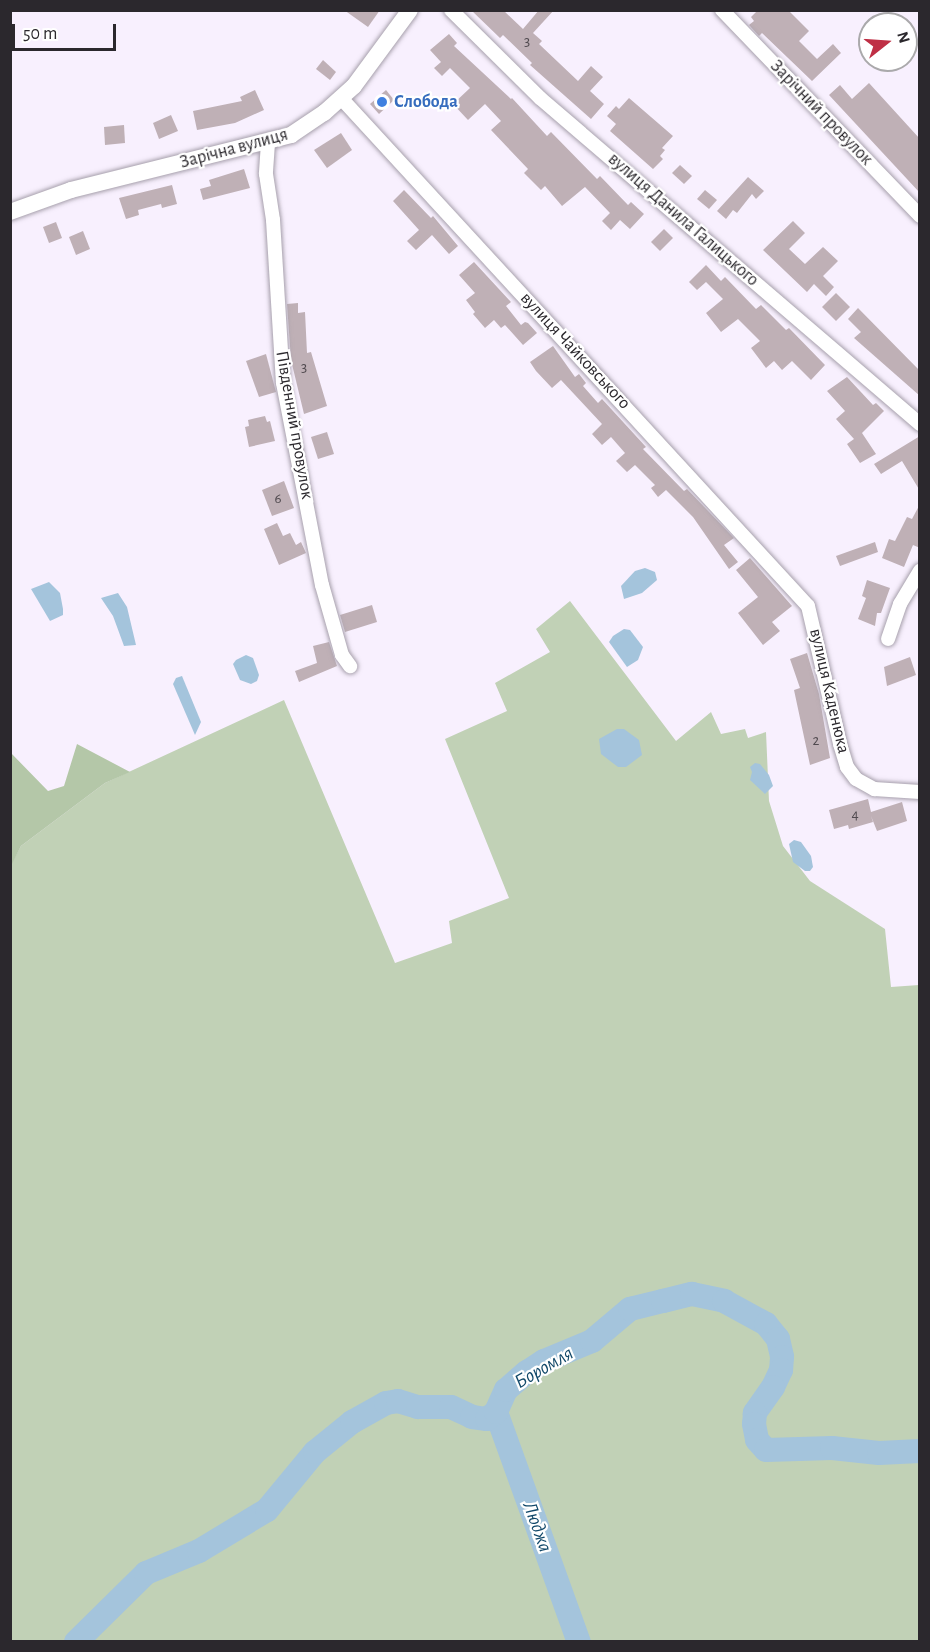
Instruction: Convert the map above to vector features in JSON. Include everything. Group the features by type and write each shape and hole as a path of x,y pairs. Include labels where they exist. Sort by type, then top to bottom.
{"street":[{"name":"Зарічна вулиця","path":"10,212 71,190 268,143 304,128 354,86 410,10"},
{"name":"вулиця Данила Галицького","path":"451,10 540,98 920,424"},
{"name":"Зарічний провулок","path":"722,10 920,216"},
{"name":"вулиця Чайковського","path":"341,98 808,606"},
{"name":"Південний провулок","path":"268,143 266,174 273,220 283,383 321,585 342,655 350,666"},
{"path":"888,639 894,616 920,571"},
{"name":"вулиця Каденюка","path":"808,606 847,766 856,779 874,789 920,792"}],"green space":[{"path":"570,601 676,741 711,712 721,734 745,729 748,738 766,732 769,801 783,846 810,881 885,929 891,987 919,985 919,1641 11,1641 10,866 21,846 105,783 284,700 395,963 452,943 449,921 509,898 445,739 507,711 495,683 550,652 536,629"},
{"path":"77,744 130,772 105,783 21,846 11,866 11,753 48,791 64,786"}],"water":[{"path":"645,568 655,572 657,580 642,593 624,599 621,586 635,571"},
{"path":"49,582 60,593 63,609 63,615 50,621 31,589"},
{"path":"118,593 127,607 136,645 124,646 113,616 101,598"},
{"path":"624,629 630,630 643,647 638,660 627,667 609,642 613,636"},
{"path":"246,655 253,658 259,675 257,681 251,684 240,680 233,664"},
{"path":"182,676 201,722 195,735 173,684 176,678"},
{"path":"617,729 624,729 639,740 642,755 626,767 618,767 601,754 599,739"},
{"path":"755,763 760,764 769,775 773,786 765,794 750,780 752,772 750,767"},
{"path":"794,840 801,842 811,856 813,867 810,871 805,871 793,862 789,844"}],"building":[{"path":"344,10 380,10 368,27"},
{"path":"471,10 503,10 523,29 539,10 554,10 533,33 542,41 539,44 578,81 591,66 603,77 590,91 604,104 591,119 530,65 532,63 503,35 500,38"},
{"path":"758,10 788,10 809,31 799,41 817,59 833,44 841,53 812,81 762,33 759,36 749,25 754,21 751,17"},
{"path":"449,34 457,43 454,46 512,98 547,136 551,132 597,179 600,176 628,205 631,202 644,214 630,229 620,220 611,230 602,221 610,213 585,187 562,206 545,186 541,190 524,173 528,169 491,130 501,121 485,104 468,120 453,104 470,88 450,68 442,76 434,68 441,62 430,50"},
{"path":"323,60 336,72 330,80 316,69"},
{"path":"869,83 920,139 920,193 829,95 840,85 852,99"},
{"path":"255,90 264,110 235,123 197,130 193,111 242,101 240,97"},
{"name":"Слобода","path":"386,90 394,100 379,114 370,104"},
{"path":"629,98 673,136 662,148 665,150 660,156 663,159 653,169 610,131 616,124 607,116 616,106 619,109"},
{"path":"171,115 178,131 159,139 153,123"},
{"path":"124,125 125,143 105,145 104,127"},
{"path":"341,133 352,150 327,168 314,150"},
{"path":"680,165 692,176 684,184 672,173"},
{"path":"244,169 250,188 203,200 200,189 211,186 209,180"},
{"path":"748,177 764,191 756,199 752,194 737,213 733,210 726,219 717,211"},
{"path":"172,185 177,204 162,208 161,204 138,210 139,215 126,219 119,198"},
{"path":"404,190 431,218 433,216 458,246 449,254 432,235 416,250 407,241 419,230 393,201"},
{"path":"705,190 717,200 709,209 697,199"},
{"path":"793,221 805,233 789,249 805,264 823,247 838,261 823,276 834,287 826,296 814,284 807,292 763,250"},
{"path":"56,222 62,238 49,243 43,227"},
{"path":"664,229 673,238 660,251 651,242"},
{"path":"83,231 90,249 76,255 69,237"},
{"path":"474,262 511,302 506,306 521,325 528,323 537,333 523,345 505,325 501,328 494,320 485,328 473,314 475,312 466,300 475,293 459,275"},
{"path":"706,265 721,281 725,277 756,309 761,305 786,330 789,328 825,365 811,380 792,361 782,370 774,361 766,368 751,348 760,341 738,319 721,332 706,313 723,299 706,282 697,290 689,282"},
{"path":"836,293 850,307 836,321 822,307"},
{"path":"298,303 298,313 305,312 307,353 311,352 327,406 304,414 291,360 287,304"},
{"path":"858,308 920,371 920,396 854,338 861,332 848,319"},
{"path":"553,346 575,377 579,374 586,383 583,386 598,403 602,399 646,447 643,449 684,491 687,489 734,538 724,545 738,562 729,569 693,517 666,490 658,497 651,488 655,485 635,465 627,472 616,461 625,453 611,437 602,445 592,434 602,424 561,380 552,388 536,371 530,362"},
{"path":"266,354 276,392 259,397 246,361"},
{"path":"847,377 873,405 876,403 884,411 862,433 876,454 860,463 847,444 854,439 836,419 845,411 827,391"},
{"path":"265,416 267,422 270,421 275,441 249,447 245,427 249,426 248,420"},
{"path":"327,432 334,454 318,459 311,437"},
{"path":"920,436 920,491 902,461 881,474 874,464"},
{"path":"284,481 294,508 272,516 262,490"},
{"path":"920,504 920,548 913,545 904,567 882,558 889,539 895,541 907,517 912,519"},
{"path":"277,523 283,536 290,533 296,545 301,542 306,553 279,565 264,529"},
{"path":"875,542 878,552 840,566 836,556"},
{"path":"750,558 792,606 772,622 780,631 763,645 738,613 758,597 736,570"},
{"path":"867,580 890,588 881,613 877,613 875,626 858,619 866,598 862,596"},
{"path":"372,605 377,622 345,632 340,615"},
{"path":"329,642 337,666 299,682 295,671 317,663 313,646"},
{"path":"807,653 819,694 830,758 810,765 794,690 800,688 790,659"},
{"path":"910,657 916,675 887,686 884,667"},
{"path":"868,799 871,812 902,802 907,821 877,831 871,816 873,822 849,829 848,825 834,829 829,810"}],"waterway":[{"name":"Боромля","path":"76,1642 146,1573 199,1551 267,1510 315,1452 352,1422 386,1403 398,1401 418,1407 451,1407 472,1417 487,1419 496,1412 506,1390 544,1361 592,1341 630,1309 692,1294 724,1301 766,1324 778,1339 782,1357 781,1370 773,1387 755,1413 754,1424 757,1440 766,1450 832,1448 879,1453 920,1451"},
{"name":"Люджа","path":"496,1412 579,1642"}],"place":[{"name":"Слобода","path":"382,102"}]}
